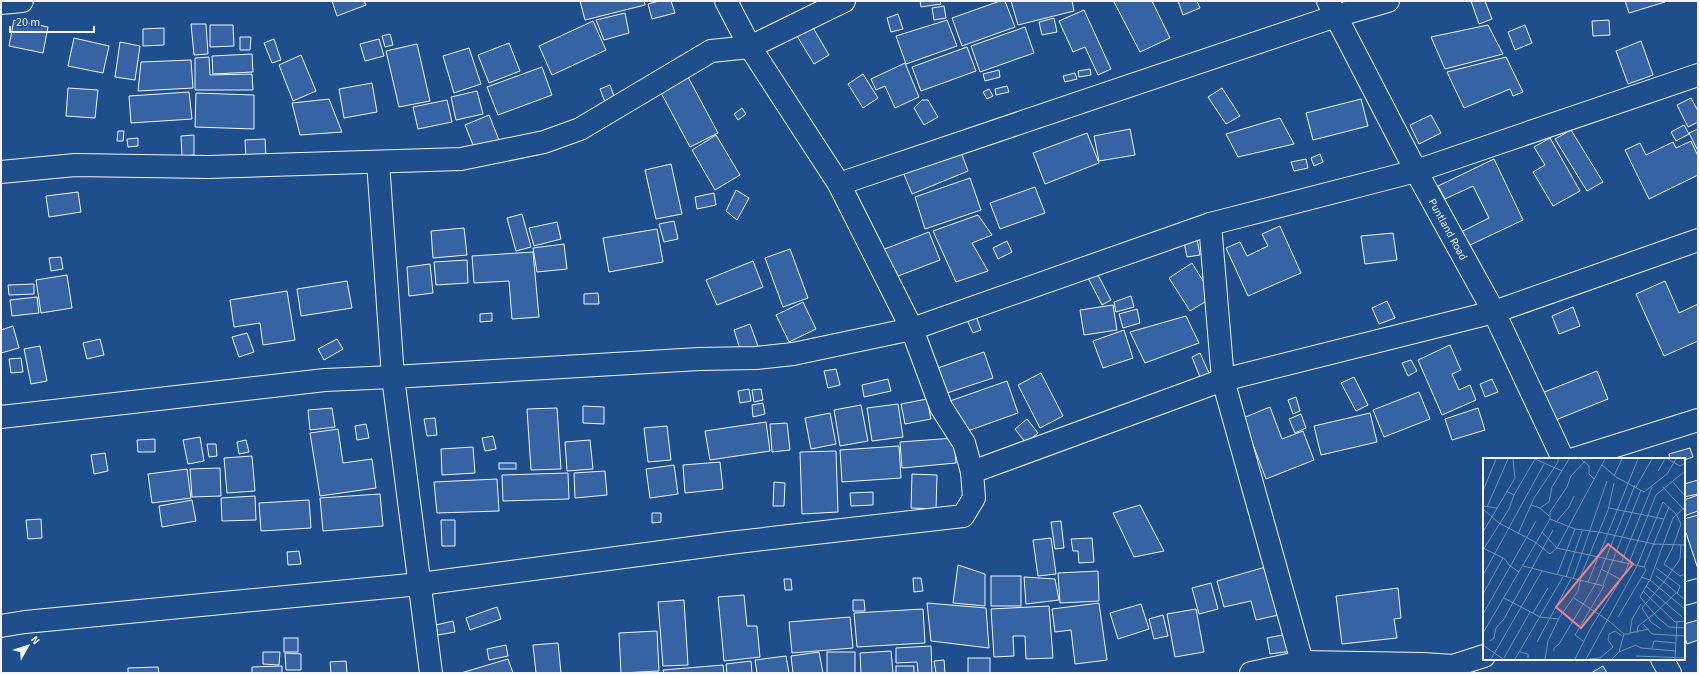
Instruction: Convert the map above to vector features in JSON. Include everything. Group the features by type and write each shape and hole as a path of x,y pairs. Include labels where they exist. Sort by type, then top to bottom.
{"street":[{"path":"1,3 22,1"},
{"path":"1,626 33,621 420,584 729,543 963,516 974,498 972,472 964,443 941,407 912,330 839,184 750,47 726,1"},
{"path":"1,172 75,165 208,167 461,159 544,142 580,129 711,51 750,47 844,1"},
{"path":"839,184 1332,9 1388,1"},
{"name":"Puntland Road","path":"1332,9 1416,171 1494,312 1563,458"},
{"path":"1,417 325,380 692,359 756,358 793,354 912,330 1210,224 1416,171 1698,75"},
{"path":"378,162 393,377 431,673"},
{"path":"1210,224 1223,380 1302,662"},
{"path":"972,472 1223,380 1494,312 1698,240"},
{"path":"1577,458 1698,420"},
{"path":"1685,594 1698,590"},
{"path":"1251,673 1302,662 1454,666 1483,656"},
{"path":"1663,660 1670,673"}],"building":[{"path":"332,1 364,1 366,5 337,16"},
{"path":"580,1 644,1 645,5 585,20"},
{"path":"659,1 671,1 675,13 652,19 648,4"},
{"path":"920,1 940,1 941,4 921,7"},
{"path":"1000,1 1005,1 1015,27 962,46 952,18"},
{"path":"1011,1 1072,1 1074,11 1018,25"},
{"path":"1152,1 1170,38 1140,52 1114,2"},
{"path":"1178,1 1197,1 1200,8 1183,15"},
{"path":"1471,1 1485,1 1492,19 1479,24"},
{"path":"1625,1 1664,1 1665,2 1629,13"},
{"path":"944,6 946,18 934,20 932,8"},
{"path":"1084,10 1111,69 1098,75 1085,47 1073,52 1059,21"},
{"path":"625,13 629,33 604,40 596,20"},
{"path":"898,14 903,29 891,32 887,18"},
{"path":"1054,18 1057,32 1042,35 1039,22"},
{"path":"14,20 48,27 43,53 9,46"},
{"path":"947,20 957,46 906,64 896,36"},
{"path":"1609,20 1610,35 1593,36 1592,21"},
{"path":"593,21 606,50 552,75 539,46"},
{"path":"191,24 206,24 208,54 194,55"},
{"path":"210,25 233,25 234,46 210,47"},
{"path":"1488,25 1503,54 1445,69 1431,37"},
{"path":"1525,25 1532,43 1515,50 1508,32"},
{"path":"812,26 829,55 814,64 797,36"},
{"path":"1025,27 1034,53 980,72 971,46"},
{"path":"164,28 164,45 143,46 143,29"},
{"path":"390,34 393,45 385,47 382,36"},
{"path":"240,37 251,37 250,50 240,50"},
{"path":"74,38 109,46 103,73 68,66"},
{"path":"274,39 281,60 272,63 264,43"},
{"path":"379,39 384,56 365,61 360,44"},
{"path":"1641,41 1653,75 1628,84 1616,51"},
{"path":"120,42 140,46 135,80 115,77"},
{"path":"509,43 520,71 489,83 478,55"},
{"path":"417,44 430,101 399,107 386,51"},
{"path":"967,47 976,71 921,91 912,67"},
{"path":"469,48 481,84 454,93 443,56"},
{"path":"252,54 253,72 213,74 212,56"},
{"path":"301,55 316,91 293,101 279,65"},
{"path":"209,57 210,75 252,74 253,90 195,90 195,58"},
{"path":"1506,57 1523,92 1513,96 1510,89 1464,108 1447,72"},
{"path":"191,60 193,88 138,91 141,62"},
{"path":"905,63 919,97 895,108 885,86 876,90 871,79"},
{"path":"542,67 552,95 498,115 487,87"},
{"path":"1090,69 1091,75 1079,77 1078,71"},
{"path":"999,70 1000,77 985,81 983,74"},
{"path":"1075,73 1077,79 1065,82 1063,76"},
{"path":"863,74 878,98 863,108 848,84"},
{"path":"688,77 718,133 690,147 660,91"},
{"path":"372,83 377,112 344,118 339,89"},
{"path":"610,85 615,99 605,102 600,89"},
{"path":"1007,86 1009,92 996,95 995,89"},
{"path":"68,88 98,90 95,118 66,116"},
{"path":"1222,88 1240,116 1226,124 1208,97"},
{"path":"989,89 993,96 987,99 983,92"},
{"path":"477,91 483,114 456,120 451,97"},
{"path":"189,92 192,119 131,123 129,96"},
{"path":"196,93 254,95 254,129 195,127"},
{"path":"1691,98 1698,111 1698,122 1688,127 1677,105"},
{"path":"329,99 342,132 300,135 292,103"},
{"path":"1361,99 1368,126 1313,140 1306,113"},
{"path":"447,100 452,122 418,129 413,107"},
{"path":"922,100 928,100 938,117 924,125 914,108"},
{"path":"742,108 746,114 738,120 734,114"},
{"path":"489,115 501,145 477,155 465,125"},
{"path":"1431,115 1441,133 1419,144 1410,125"},
{"path":"1280,118 1294,144 1238,157 1226,134"},
{"path":"1684,125 1689,134 1676,141 1671,132"},
{"path":"1130,129 1135,155 1099,161 1094,136"},
{"path":"1698,129 1698,151 1689,133"},
{"path":"1571,130 1603,182 1587,191 1555,139"},
{"path":"118,131 124,131 123,141 117,141"},
{"path":"1087,133 1099,163 1045,184 1033,153"},
{"path":"194,135 194,155 182,156 181,136"},
{"path":"716,135 740,175 715,190 692,150"},
{"path":"138,138 138,146 128,147 127,139"},
{"path":"1550,138 1580,191 1553,206 1533,172 1545,165 1534,147"},
{"path":"265,139 266,157 246,158 245,140"},
{"path":"1691,141 1698,156 1698,175 1649,199 1625,150 1640,143 1646,155 1673,142 1676,148"},
{"path":"958,144 968,171 912,194 901,167"},
{"path":"1320,154 1323,162 1314,166 1311,158"},
{"path":"1306,159 1308,168 1294,171 1291,162"},
{"path":"1494,159 1523,220 1468,246 1461,232 1489,218 1473,186 1445,199 1438,186"},
{"path":"671,164 682,214 656,219 645,170"},
{"path":"970,178 981,210 925,229 915,197"},
{"path":"1035,187 1045,213 1000,229 990,203"},
{"path":"736,190 749,198 737,220 726,211"},
{"path":"78,192 81,212 49,217 46,196"},
{"path":"714,193 716,205 697,209 695,197"},
{"path":"522,214 531,247 516,251 507,218"},
{"path":"978,215 992,235 972,243 988,271 956,282 933,231"},
{"path":"674,221 678,239 664,242 659,224"},
{"path":"557,222 561,239 534,246 529,228"},
{"path":"1280,226 1301,273 1248,296 1226,248 1240,242 1247,256 1268,246 1262,234"},
{"path":"464,228 467,255 433,258 431,231"},
{"path":"657,229 663,262 609,272 603,238"},
{"path":"929,232 940,260 880,283 869,255"},
{"path":"1393,233 1397,260 1365,264 1361,236"},
{"path":"1197,239 1200,255 1187,257 1184,242"},
{"path":"1007,241 1012,252 998,259 993,248"},
{"path":"564,244 567,269 537,272 533,248"},
{"path":"790,249 808,298 783,307 765,258"},
{"path":"533,252 539,317 512,319 509,281 474,283 472,256"},
{"path":"61,257 63,269 51,271 49,258"},
{"path":"467,260 468,283 436,285 434,262"},
{"path":"753,261 763,287 717,305 706,280"},
{"path":"1192,263 1213,297 1190,311 1169,278"},
{"path":"430,264 433,293 409,296 407,267"},
{"path":"1096,271 1111,300 1102,305 1087,276"},
{"path":"67,275 72,308 41,313 36,280"},
{"path":"347,281 352,308 301,316 297,289"},
{"path":"1665,281 1679,313 1698,304 1698,341 1664,356 1636,294"},
{"path":"34,284 34,294 9,295 8,285"},
{"path":"287,291 295,340 263,345 260,323 234,327 230,300"},
{"path":"598,293 599,304 584,304 584,294"},
{"path":"1131,296 1134,307 1116,312 1114,302"},
{"path":"37,297 39,313 12,316 10,300"},
{"path":"1387,301 1395,318 1379,324 1372,308"},
{"path":"803,302 816,329 789,342 776,315"},
{"path":"1113,305 1117,330 1084,335 1080,310"},
{"path":"1573,307 1580,326 1559,334 1552,316"},
{"path":"1137,309 1140,323 1123,328 1119,314"},
{"path":"492,313 492,321 480,322 480,314"},
{"path":"976,316 981,330 973,333 967,320"},
{"path":"1186,316 1199,343 1145,363 1130,332"},
{"path":"750,324 759,349 742,355 734,330"},
{"path":"13,326 19,348 1,353 1,330"},
{"path":"1124,330 1133,358 1103,368 1093,341"},
{"path":"247,333 254,352 239,357 232,337"},
{"path":"100,339 104,355 87,359 83,343"},
{"path":"337,339 343,349 324,360 318,349"},
{"path":"1450,345 1461,370 1452,374 1459,390 1470,385 1476,400 1442,415 1418,360"},
{"path":"40,346 47,381 31,384 24,349"},
{"path":"984,352 993,378 944,394 935,369"},
{"path":"1200,353 1209,373 1200,377 1192,357"},
{"path":"21,358 23,372 11,373 9,359"},
{"path":"1411,360 1417,371 1408,376 1402,363"},
{"path":"836,369 840,385 828,388 824,371"},
{"path":"1597,371 1608,399 1553,421 1542,393"},
{"path":"1041,373 1063,416 1040,428 1018,385"},
{"path":"1354,377 1368,405 1356,411 1341,383"},
{"path":"888,379 891,391 864,397 862,385"},
{"path":"1492,379 1498,392 1485,397 1480,384"},
{"path":"1007,381 1018,413 962,433 950,401"},
{"path":"749,389 751,401 740,403 738,391"},
{"path":"761,389 763,400 754,402 752,390"},
{"path":"1419,392 1430,419 1384,437 1373,410"},
{"path":"1296,397 1300,411 1293,414 1288,400"},
{"path":"927,399 931,419 905,424 901,404"},
{"path":"763,403 765,414 753,417 752,405"},
{"path":"898,404 903,437 872,441 867,408"},
{"path":"861,405 868,441 840,446 834,410"},
{"path":"583,406 604,407 604,424 583,423"},
{"path":"1270,407 1282,439 1303,431 1314,460 1266,479 1243,418"},
{"path":"332,408 335,427 310,430 308,410"},
{"path":"557,408 561,469 531,470 527,409"},
{"path":"1478,408 1485,430 1452,440 1445,419"},
{"path":"830,413 836,444 811,449 805,418"},
{"path":"1370,413 1377,442 1321,455 1314,426"},
{"path":"1301,414 1306,428 1295,433 1289,419"},
{"path":"435,418 437,435 427,436 424,419"},
{"path":"1027,419 1038,433 1026,443 1015,429"},
{"path":"766,422 770,451 710,460 705,431"},
{"path":"787,423 790,450 772,452 770,424"},
{"path":"366,424 369,438 357,440 355,426"},
{"path":"667,426 671,460 648,462 644,428"},
{"path":"338,429 343,463 372,459 376,488 320,496 310,433"},
{"path":"493,436 496,449 485,451 482,438"},
{"path":"200,437 204,461 188,464 183,440"},
{"path":"954,438 956,463 902,468 900,442"},
{"path":"155,439 155,452 138,452 137,440"},
{"path":"246,440 249,452 239,454 237,442"},
{"path":"590,440 593,469 567,471 565,442"},
{"path":"207,444 216,444 217,456 209,457"},
{"path":"899,446 901,478 842,482 840,450"},
{"path":"473,447 475,473 442,475 441,449"},
{"path":"1690,448 1693,457 1685,460 1685,458 1670,458 1669,454"},
{"path":"836,451 838,512 802,514 800,452"},
{"path":"105,453 108,471 94,474 91,455"},
{"path":"252,456 255,491 227,493 224,458"},
{"path":"720,462 723,489 685,493 683,465"},
{"path":"499,463 516,463 516,469 499,469"},
{"path":"674,465 678,494 650,498 646,469"},
{"path":"220,468 221,496 192,497 190,469"},
{"path":"187,469 191,498 152,503 148,474"},
{"path":"605,471 607,495 575,498 574,473"},
{"path":"568,473 569,499 503,501 502,475"},
{"path":"912,474 937,475 936,509 911,508"},
{"path":"497,479 499,511 437,513 434,482"},
{"path":"1698,480 1698,494 1685,497 1685,484"},
{"path":"774,482 785,483 784,506 773,506"},
{"path":"873,492 873,505 851,506 850,493"},
{"path":"380,494 383,526 323,531 320,498"},
{"path":"1698,495 1698,511 1685,516 1685,500"},
{"path":"255,496 256,520 222,521 221,498"},
{"path":"192,500 196,521 162,527 159,506"},
{"path":"309,500 311,528 261,531 259,503"},
{"path":"1140,505 1164,551 1134,557 1113,513"},
{"path":"652,513 661,513 661,522 652,523"},
{"path":"1698,515 1698,569 1685,530 1685,519"},
{"path":"41,519 42,538 28,539 26,520"},
{"path":"441,520 455,520 455,546 442,546"},
{"path":"1061,521 1064,548 1055,549 1051,522"},
{"path":"1051,538 1056,574 1038,576 1033,540"},
{"path":"1092,538 1094,562 1079,563 1078,551 1073,551 1071,539"},
{"path":"299,551 301,564 288,565 287,552"},
{"path":"958,565 985,574 985,606 953,603"},
{"path":"1269,566 1283,614 1256,620 1251,601 1224,607 1217,581"},
{"path":"1098,571 1099,601 1060,603 1058,573"},
{"path":"991,576 1021,576 1021,606 991,606"},
{"path":"1024,577 1055,579 1059,600 1026,604"},
{"path":"913,578 921,578 923,591 914,592"},
{"path":"784,579 791,579 792,590 785,590"},
{"path":"1211,583 1218,609 1199,614 1192,588"},
{"path":"1398,588 1401,618 1394,619 1397,638 1342,644 1336,596"},
{"path":"744,595 747,626 757,626 760,657 724,661 718,597"},
{"path":"684,600 688,665 663,666 658,602"},
{"path":"853,600 864,600 865,611 853,611"},
{"path":"927,603 986,608 989,648 931,641"},
{"path":"1099,603 1107,660 1075,664 1071,630 1055,632 1052,609"},
{"path":"1141,604 1149,629 1118,639 1110,613"},
{"path":"1049,606 1053,658 1026,659 1025,636 1013,636 1014,656 994,657 991,609"},
{"path":"497,607 501,619 470,630 466,618"},
{"path":"923,609 925,643 857,647 854,613"},
{"path":"1196,609 1204,652 1175,657 1167,614"},
{"path":"1163,615 1168,636 1154,639 1149,619"},
{"path":"850,617 853,648 792,653 789,622"},
{"path":"1698,620 1698,640 1687,644 1685,638 1685,624"},
{"path":"453,621 455,632 438,635 436,625"},
{"path":"657,631 659,671 621,673 619,633"},
{"path":"1288,634 1292,651 1270,654 1267,638"},
{"path":"284,638 298,638 298,652 284,652"},
{"path":"558,643 561,673 536,673 533,645"},
{"path":"506,645 508,656 489,660 487,649"},
{"path":"931,646 932,673 918,673 917,662 896,663 896,648"},
{"path":"891,651 893,673 861,673 860,653"},
{"path":"263,652 280,652 279,665 263,664"},
{"path":"819,652 823,673 793,673 791,656"},
{"path":"827,652 855,652 855,673 827,673"},
{"path":"285,653 301,654 301,670 286,670"},
{"path":"786,656 789,673 757,673 755,660"},
{"path":"968,658 990,658 990,673 968,673"},
{"path":"508,659 513,673 461,673"},
{"path":"944,660 945,673 936,673 934,661"},
{"path":"346,661 347,673 331,673 330,662"},
{"path":"751,661 752,673 727,673 726,664"},
{"path":"723,665 724,673 664,673 663,670"},
{"path":"282,666 282,673 252,673 252,667"},
{"path":"896,666 914,666 914,673 896,673"},
{"path":"1603,666 1607,673 1591,673"},
{"path":"158,667 159,673 128,673 128,668"}]}
